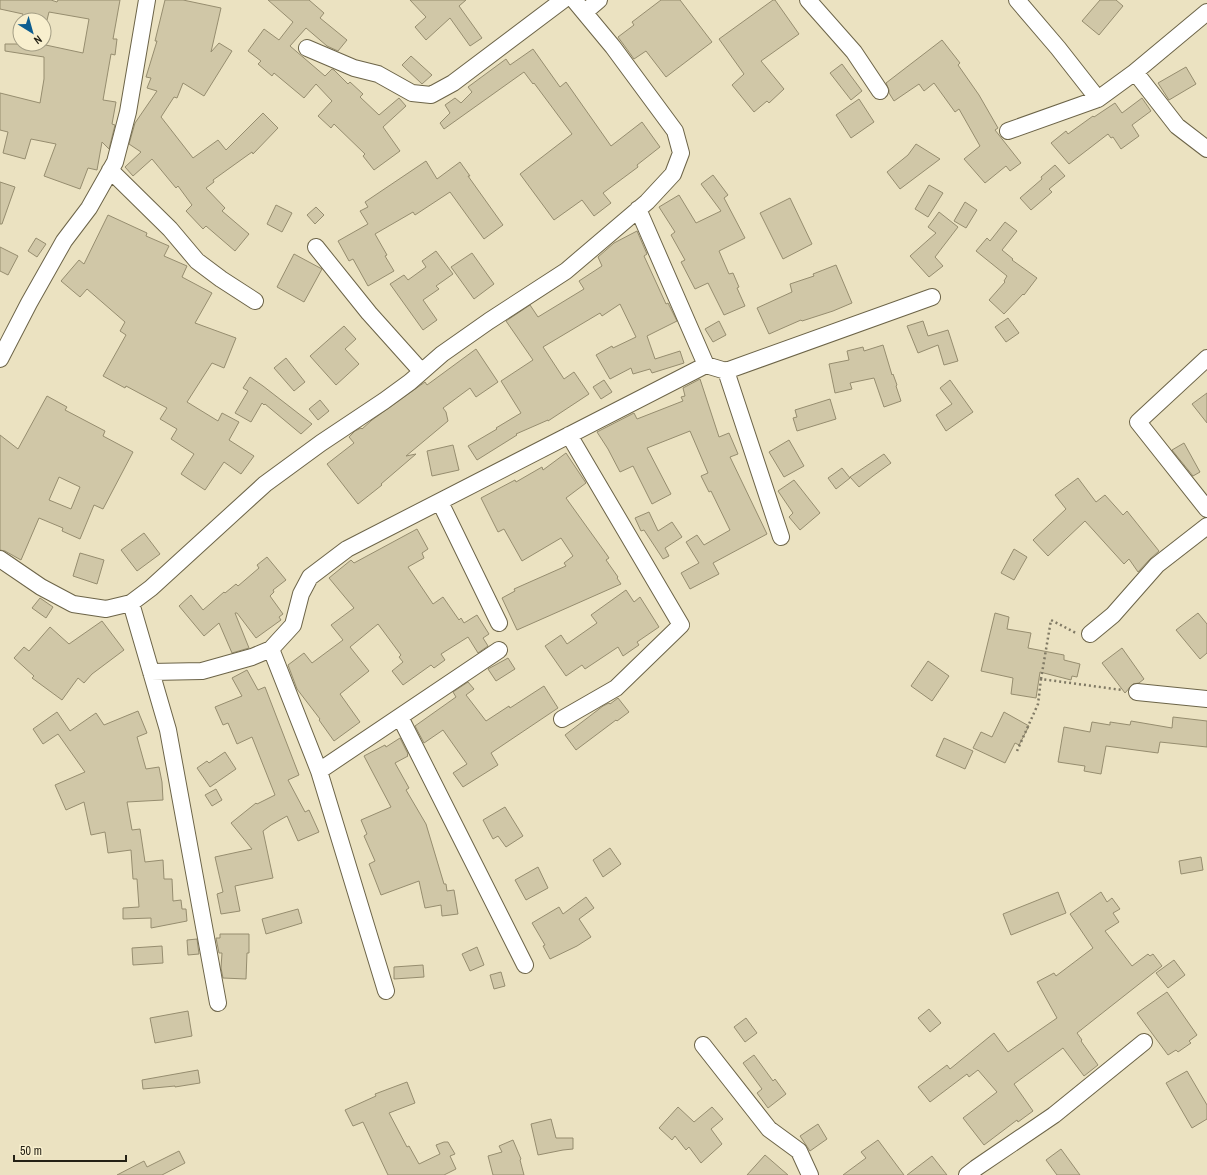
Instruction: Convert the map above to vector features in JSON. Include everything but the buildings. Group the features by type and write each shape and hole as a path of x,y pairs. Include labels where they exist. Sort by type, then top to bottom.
{"street":[{"path":"0,359 29,302 64,242 89,208 115,162 128,112 147,0"},
{"path":"307,48 354,68 378,74 412,93 431,95 453,83 563,0"},
{"path":"0,559 41,587 74,604 106,609 131,603 151,588 265,484 321,443 384,401 442,354 489,321 566,271 647,202 673,174 681,153 675,131 613,47 574,0"},
{"path":"585,12 599,0"},
{"path":"808,0 854,52 880,91"},
{"path":"1017,0 1058,48 1098,99"},
{"path":"1008,131 1098,99 1135,72 1207,12"},
{"path":"1135,72 1177,126 1207,149"},
{"path":"110,170 170,229 197,261 255,301"},
{"path":"638,209 706,365"},
{"path":"316,247 369,313 421,372"},
{"path":"151,672 202,671 252,657 271,649 293,625 301,594 310,577 346,549 706,365 726,371 932,297"},
{"path":"1207,358 1138,422 1207,509"},
{"path":"726,371 781,537"},
{"path":"562,719 616,688 681,625 569,435"},
{"path":"440,502 499,623"},
{"path":"1090,634 1113,616 1157,564 1207,526"},
{"path":"131,603 168,730 218,1003"},
{"path":"271,649 319,771 386,991"},
{"path":"319,771 499,650"},
{"path":"1137,692 1207,699"},
{"path":"400,716 525,965"},
{"path":"968,1175 1054,1115 1144,1042"},
{"path":"703,1045 769,1129 798,1151 810,1175"}],"path":[{"path":"1017,751 1038,704 1052,620 1082,636 1090,634"},
{"path":"1041,679 1137,692"}]}
